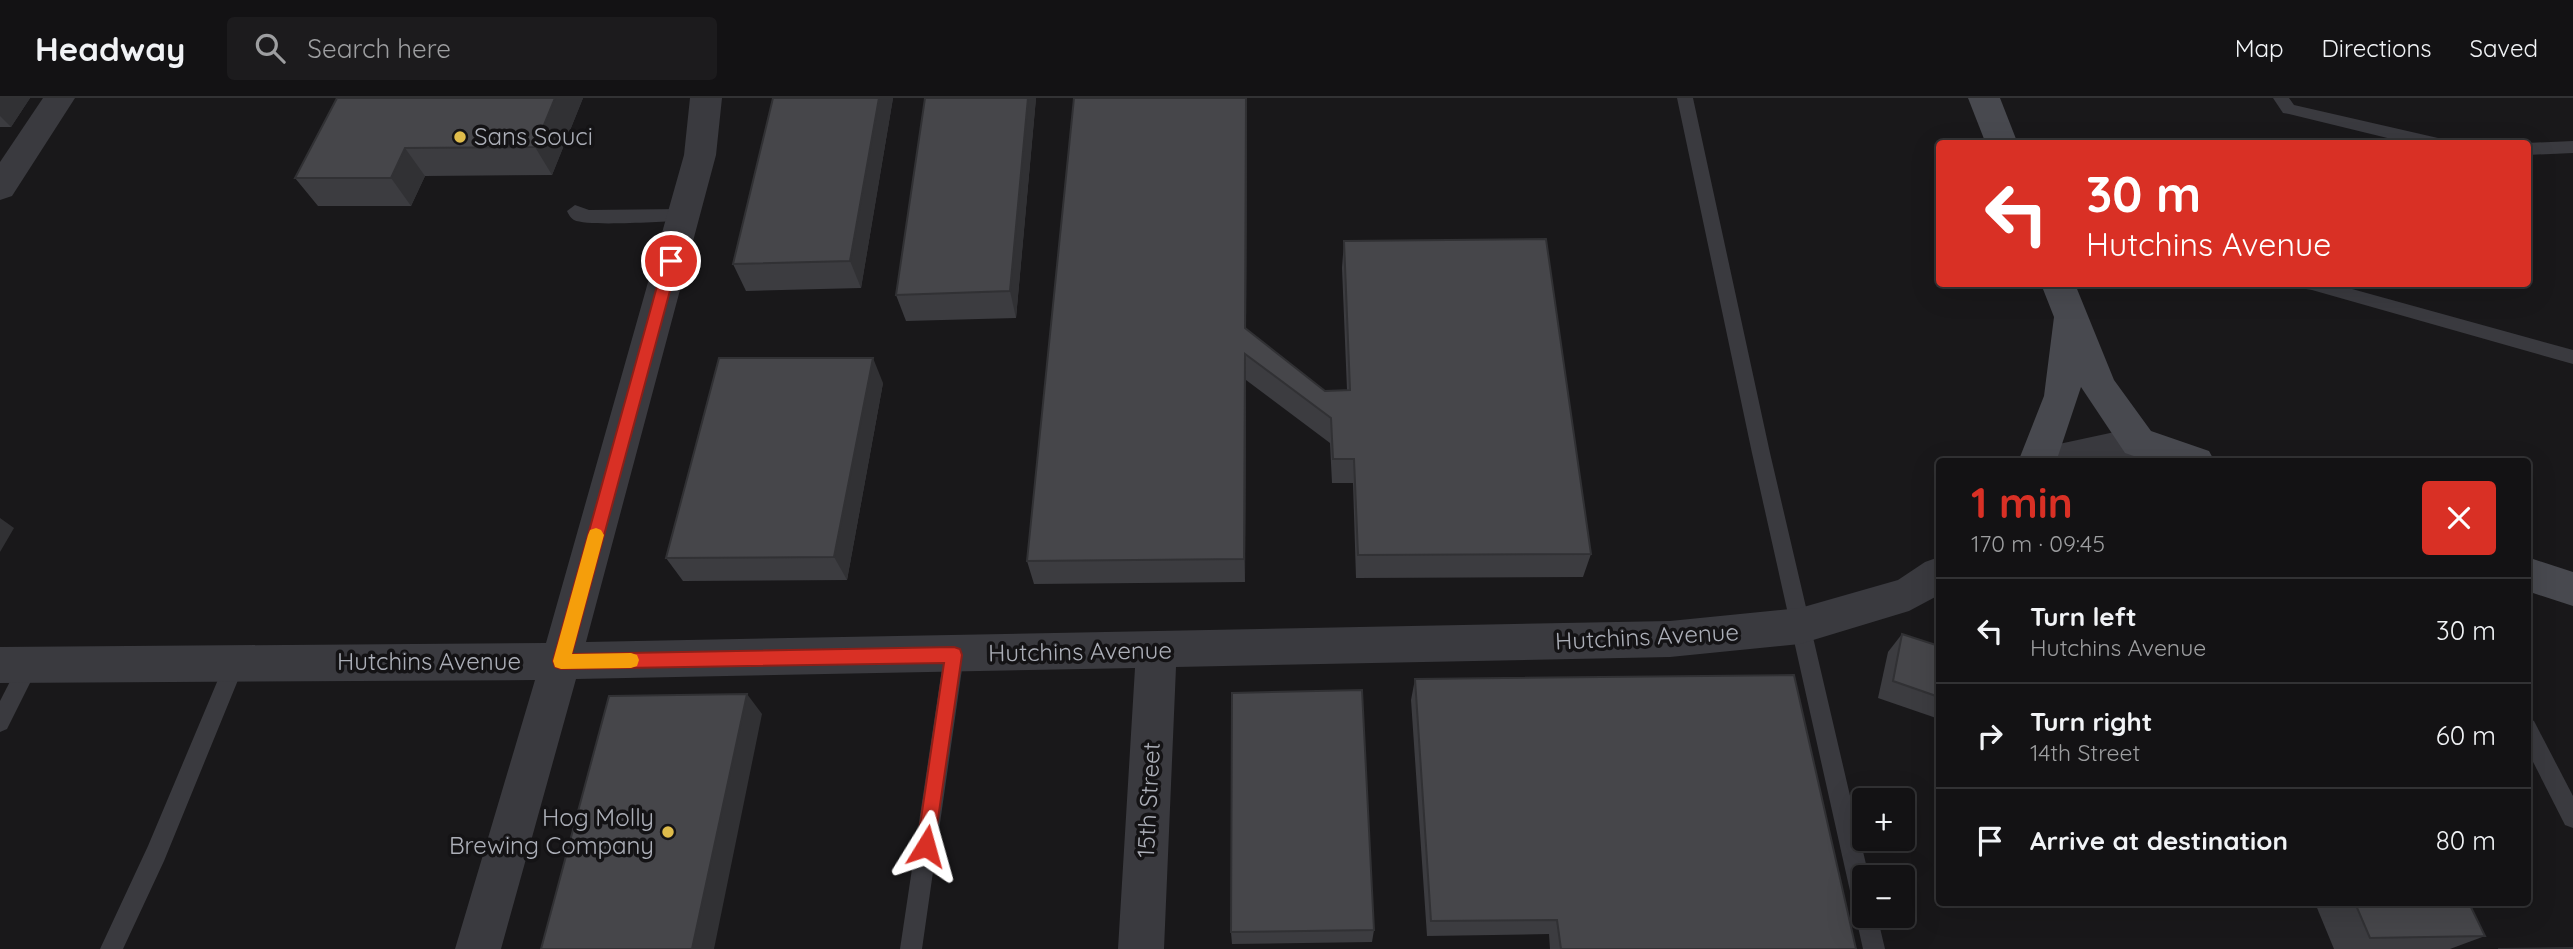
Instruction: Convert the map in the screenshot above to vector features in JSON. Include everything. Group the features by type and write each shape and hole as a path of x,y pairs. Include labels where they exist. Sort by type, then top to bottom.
{"street":[{"path":"0,188 59,98"},
{"path":"478,949 561,661 700,155 706,98"},
{"path":"1984,98 2000,140"},
{"path":"2065,299 2099,387 2138,442"},
{"path":"2039,458 2062,396 2065,299"},
{"path":"2069,458 2072,455 2138,442 2184,458"},
{"name":"Hutchins Avenue","path":"15,665 954,655 1670,639 1800,626 1909,594 1936,576"},
{"path":"2531,576 2573,589"},
{"name":"15th Street","path":"1141,949 1156,651"}],"lane":[{"path":"1685,98 1855,865"},
{"path":"2281,98 2289,108 2421,140"},
{"path":"2531,149 2573,147"},
{"path":"575,211 579,215 589,216 683,215"},
{"path":"2323,287 2573,357"},
{"path":"911,949 954,655"},
{"path":"111,949 156,853 235,663"},
{"path":"0,722 15,665"},
{"path":"2531,736 2573,818"},
{"path":"1869,928 1874,949"}],"building":[{"path":"337,98 555,98 535,147 405,148 391,178 295,178"},
{"path":"773,98 879,98 850,261 733,264"},
{"path":"925,98 1028,98 1010,291 896,295"},
{"path":"1074,98 1246,98 1245,328 1325,391 1350,390 1344,241 1546,239 1591,554 1358,555 1354,459 1333,459 1331,418 1245,354 1244,559 1027,561"},
{"path":"719,358 873,358 834,557 666,558"},
{"path":"1902,634 1936,645 1936,696 1893,681"},
{"path":"1794,675 1856,949 1561,949 1557,920 1431,921 1415,679"},
{"path":"1362,690 1374,930 1231,932 1232,693"},
{"name":"Hog Molly Brewing Company","path":"747,694 692,949 541,949 609,696"},
{"path":"2356,906 2470,906 2485,936 2370,938"},
{"path":"2573,948 2573,949 2498,949"}],"slow traffic":[{"path":"596,535 561,661 631,660"}],"place":[{"name":"Sans Souci","path":"460,137"},
{"name":"Hog Molly Brewing Company","path":"668,832"}],"route":[{"path":"671,261 561,661 954,655 926,846"}]}
